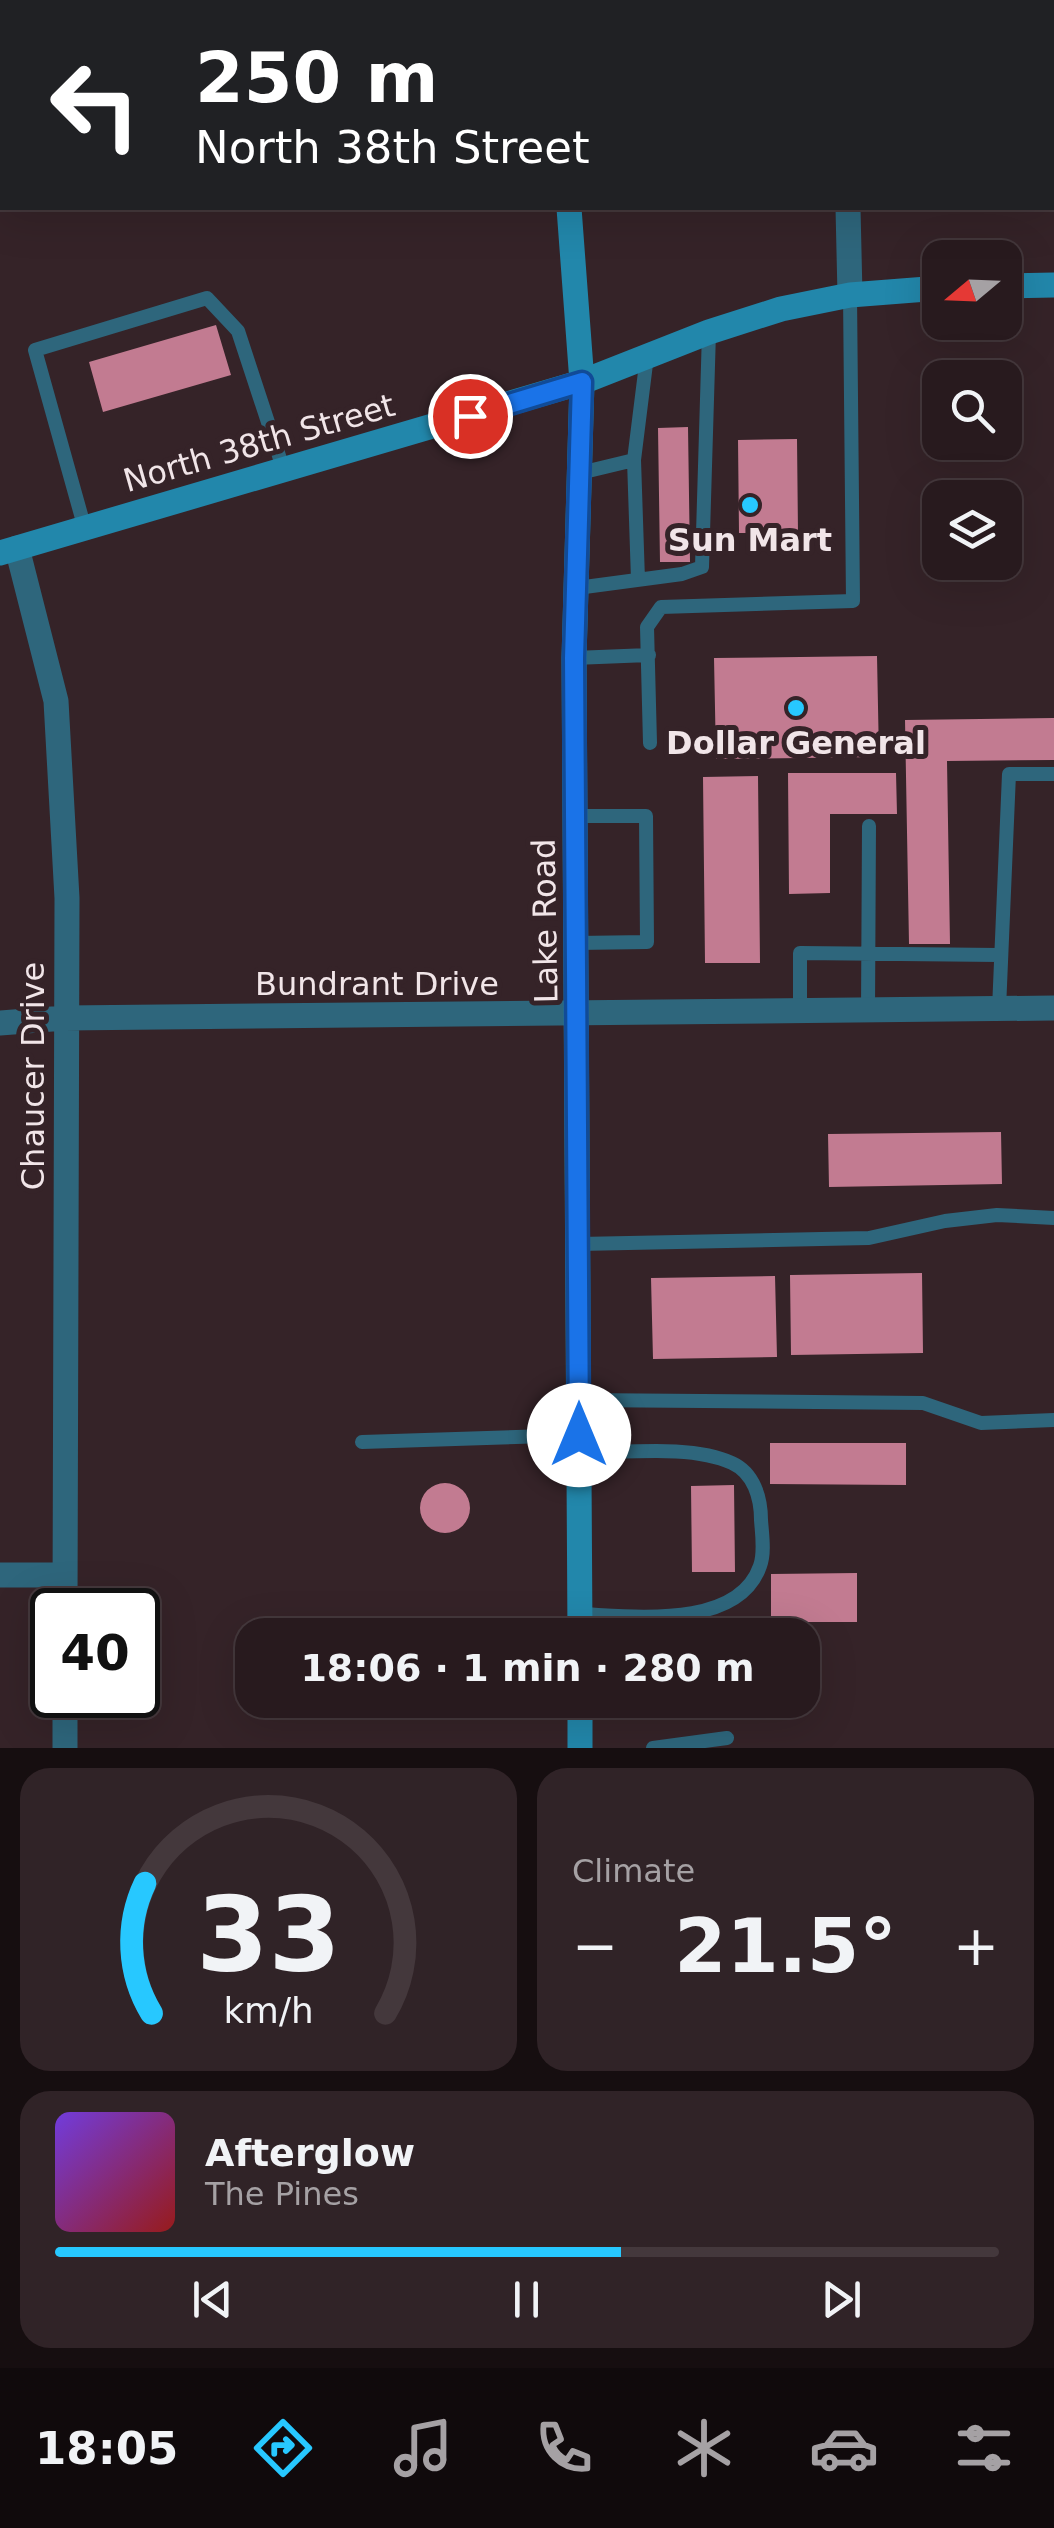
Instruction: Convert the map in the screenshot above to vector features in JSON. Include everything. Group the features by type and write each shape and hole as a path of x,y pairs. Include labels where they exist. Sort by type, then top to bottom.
{"street":[{"name":"Lake Road","path":"569,210 582,382 574,658 580,1618"},
{"path":"848,210 850,295"},
{"path":"1022,286 1054,285"},
{"name":"North 38th Street","path":"8,550 582,382 709,332 781,309 850,295 922,289"},
{"name":"Chaucer Drive","path":"8,550 56,701 68,898 65,1588"},
{"name":"Bundrant Drive","path":"0,1023 65,1018 1054,1008"},
{"path":"0,1575 65,1574"},
{"path":"65,1718 65,1748"},
{"path":"580,1718 580,1748"}],"lane":[{"path":"650,742 647,627 661,607 853,601 850,295"},
{"path":"84,528 35,350 207,298 238,331 284,470"},
{"path":"576,588 702,567 709,332"},
{"path":"638,580 634,460 647,356"},
{"path":"580,473 634,460"},
{"path":"574,658 649,655"},
{"path":"998,1009 1009,774 1054,774"},
{"path":"576,816 646,816 647,942 578,943"},
{"path":"868,1010 869,826"},
{"path":"800,1012 800,953 999,955"},
{"path":"579,1244 870,1238 945,1221 996,1216 1054,1218"},
{"path":"580,1400 923,1403 981,1422 1054,1420"},
{"path":"362,1442 579,1444 674,1452 732,1463 757,1491 762,1540 760,1566 744,1590 717,1606 662,1618"},
{"path":"653,1748 726,1738"}],"building":[{"path":"216,325 231,375 103,412 89,362"},
{"path":"688,427 690,562 660,562 658,428"},
{"path":"797,439 798,533 739,533 738,440"},
{"name":"Dollar General","path":"877,656 879,757 716,759 714,658"},
{"path":"1054,718 1054,760 947,761 950,944 909,944 905,720"},
{"path":"788,773 896,773 897,814 830,814 830,893 789,894"},
{"path":"758,776 760,963 705,963 703,777"},
{"path":"1001,1132 1002,1184 829,1187 828,1134"},
{"path":"922,1273 923,1353 791,1355 790,1275"},
{"path":"775,1276 777,1357 653,1359 651,1278"},
{"path":"770,1443 906,1443 906,1485 770,1484"},
{"path":"445,1483 462,1491 470,1508 462,1525 445,1533 428,1525 420,1508 428,1491"},
{"path":"734,1485 735,1572 692,1572 691,1486"},
{"path":"857,1573 857,1622 771,1618 771,1574"}],"place":[{"name":"Sun Mart","path":"750,505"},
{"name":"Dollar General","path":"796,708"}],"route":[{"path":"470,416 582,382 574,658 579,1435"}]}
